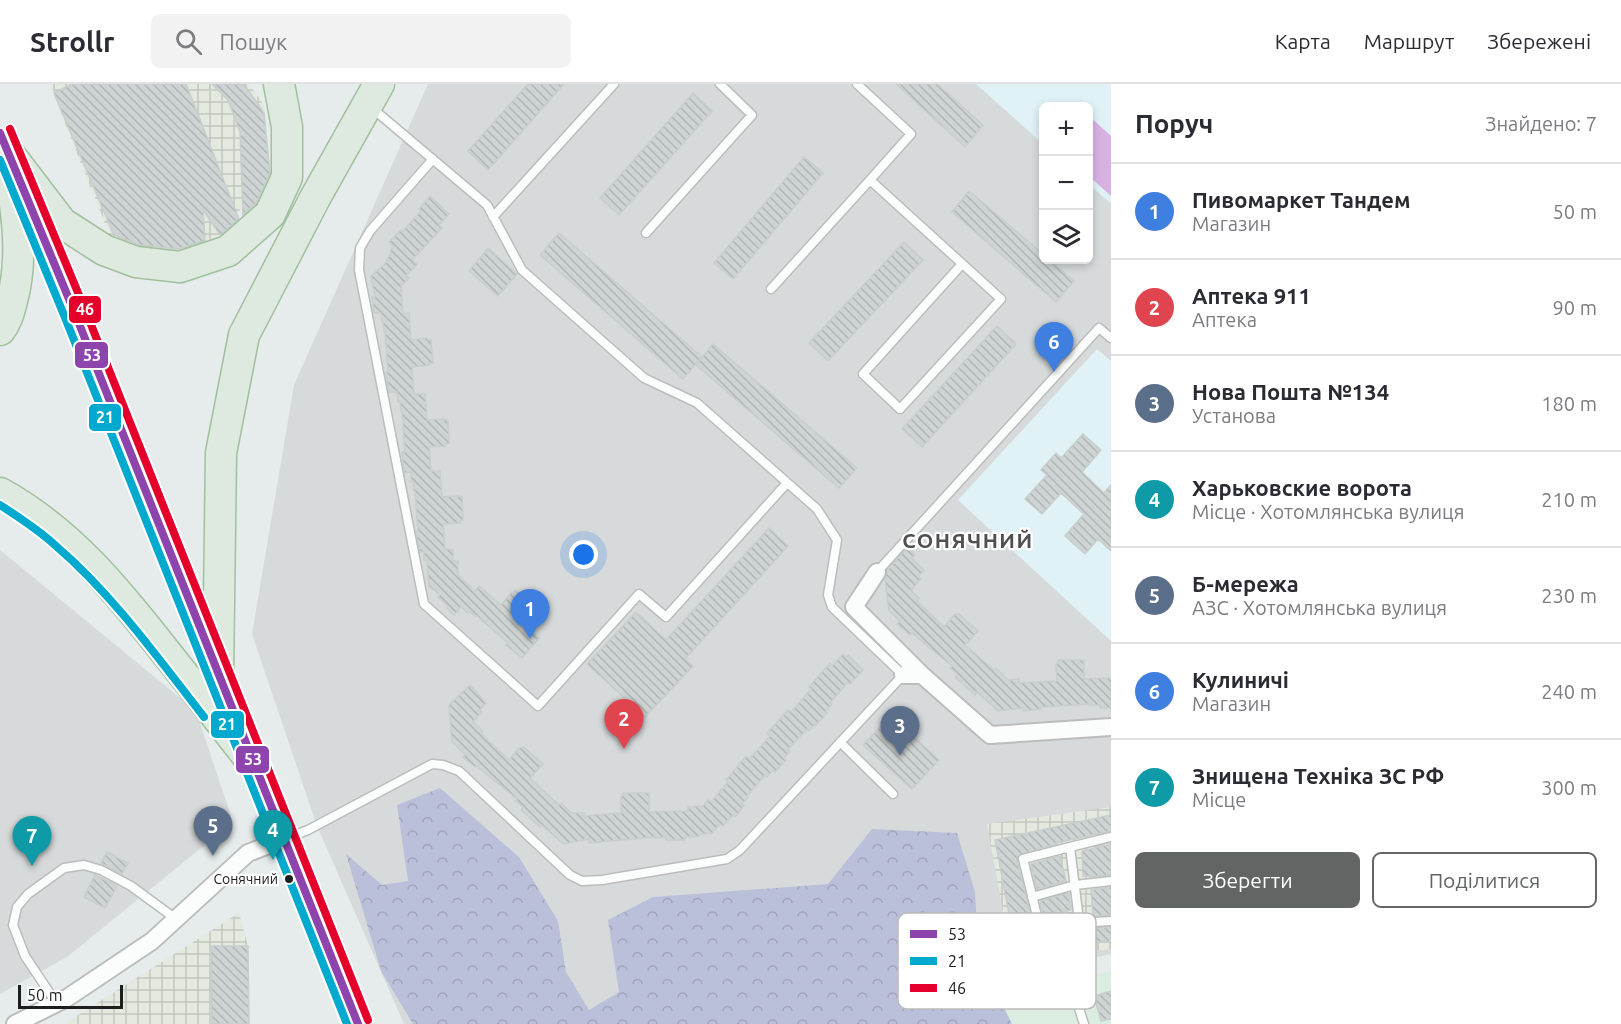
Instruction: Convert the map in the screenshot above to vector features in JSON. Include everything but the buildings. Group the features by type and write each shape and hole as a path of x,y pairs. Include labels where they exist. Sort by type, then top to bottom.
{"highway":[{"path":"4,142 62,223 104,250 136,262 180,267 228,251 270,214 287,177 287,127 279,84"},
{"path":"218,676 221,453 244,334 315,198 373,94"},
{"path":"0,330 6,322 17,282 18,223 4,142"},
{"path":"0,493 49,524 80,552 155,639 255,766"}],"main road":[{"path":"4,142 76,316 358,1024"}],"street":[{"path":"877,572 854,607 922,675 990,735 1111,727"},
{"path":"903,675 922,675"},
{"path":"15,1024 67,998 152,941 248,853 284,839"}],"lane":[{"path":"493,218 614,84"},
{"path":"646,233 752,115 720,84"},
{"path":"771,289 911,134 857,84"},
{"path":"284,839 308,830 432,764 459,771 570,875 582,881 602,880 727,859 741,850 903,675 832,607 828,595 837,540 817,509 697,403 644,378 522,270 487,205 433,159 373,94"},
{"path":"433,159 370,231 360,248 358,270 424,603 538,706 639,594 666,618 787,483"},
{"path":"870,180 962,264 1000,299 900,409 863,374 962,264"},
{"path":"877,572 1099,328 1111,338"},
{"path":"840,742 893,794"},
{"path":"1036,913 1023,859 1111,837"},
{"path":"1070,847 1078,913"},
{"path":"57,1004 25,956 13,924 17,907 28,894 64,868 84,865 101,870 131,886 176,919"},
{"path":"1032,897 1075,885 1111,881"},
{"path":"1096,921 1111,921"},
{"path":"1079,1009 1084,1024"}],"shaded area":[{"path":"51,84 249,84 264,105 268,167 223,236 158,258 112,241"},
{"path":"428,84 1111,84 1111,954 1096,957 1096,913 898,913 898,1009 855,1024 404,1024 317,826 252,634 294,385"},
{"path":"976,84 1111,84 1111,204 1093,188 1093,102 1039,102 1039,140"},
{"path":"1093,120 1111,136 1111,196 1093,180"},
{"path":"1097,349 1111,361 1111,641 958,500"},
{"path":"0,550 196,711 233,822 67,957 0,994"},
{"path":"1111,807 1111,949 1096,951 1096,913 1003,913 987,824"},
{"path":"239,913 248,946 249,1024 68,1024 67,1022"},
{"path":"1111,971 1111,1024 919,1024 963,1009 1096,1009 1096,975"}],"green space":[{"path":"440,788 519,857 558,921 566,972 589,1010 619,992 608,920 653,897 828,884 872,829 957,833 975,892 976,913 898,913 898,1009 1005,1009 1012,1024 413,1024 381,971 346,854 382,885 408,881 397,805"}],"transit line":[{"name":"46","path":"10,129 86,312 368,1020"},
{"name":"53","path":"0,133 76,316 358,1024"},
{"name":"21","path":"0,160 347,1024"},
{"name":"21","path":"0,505 43,535 97,585 204,717"}],"place":[{"name":"Кулиничі","path":"1054,372"},
{"name":"Пивомаркет Тандем","path":"530,639"},
{"name":"Аптека 911","path":"624,749"},
{"name":"Нова Пошта №134","path":"900,756"},
{"name":"Б-мережа","path":"213,856"},
{"name":"Харьковские ворота","path":"273,860"},
{"name":"Знищена Техніка ЗС РФ","path":"32,866"},
{"name":"Сонячний","path":"289,879"}],"district":[{"name":"СОНЯЧНИЙ","path":"968,541"}]}
